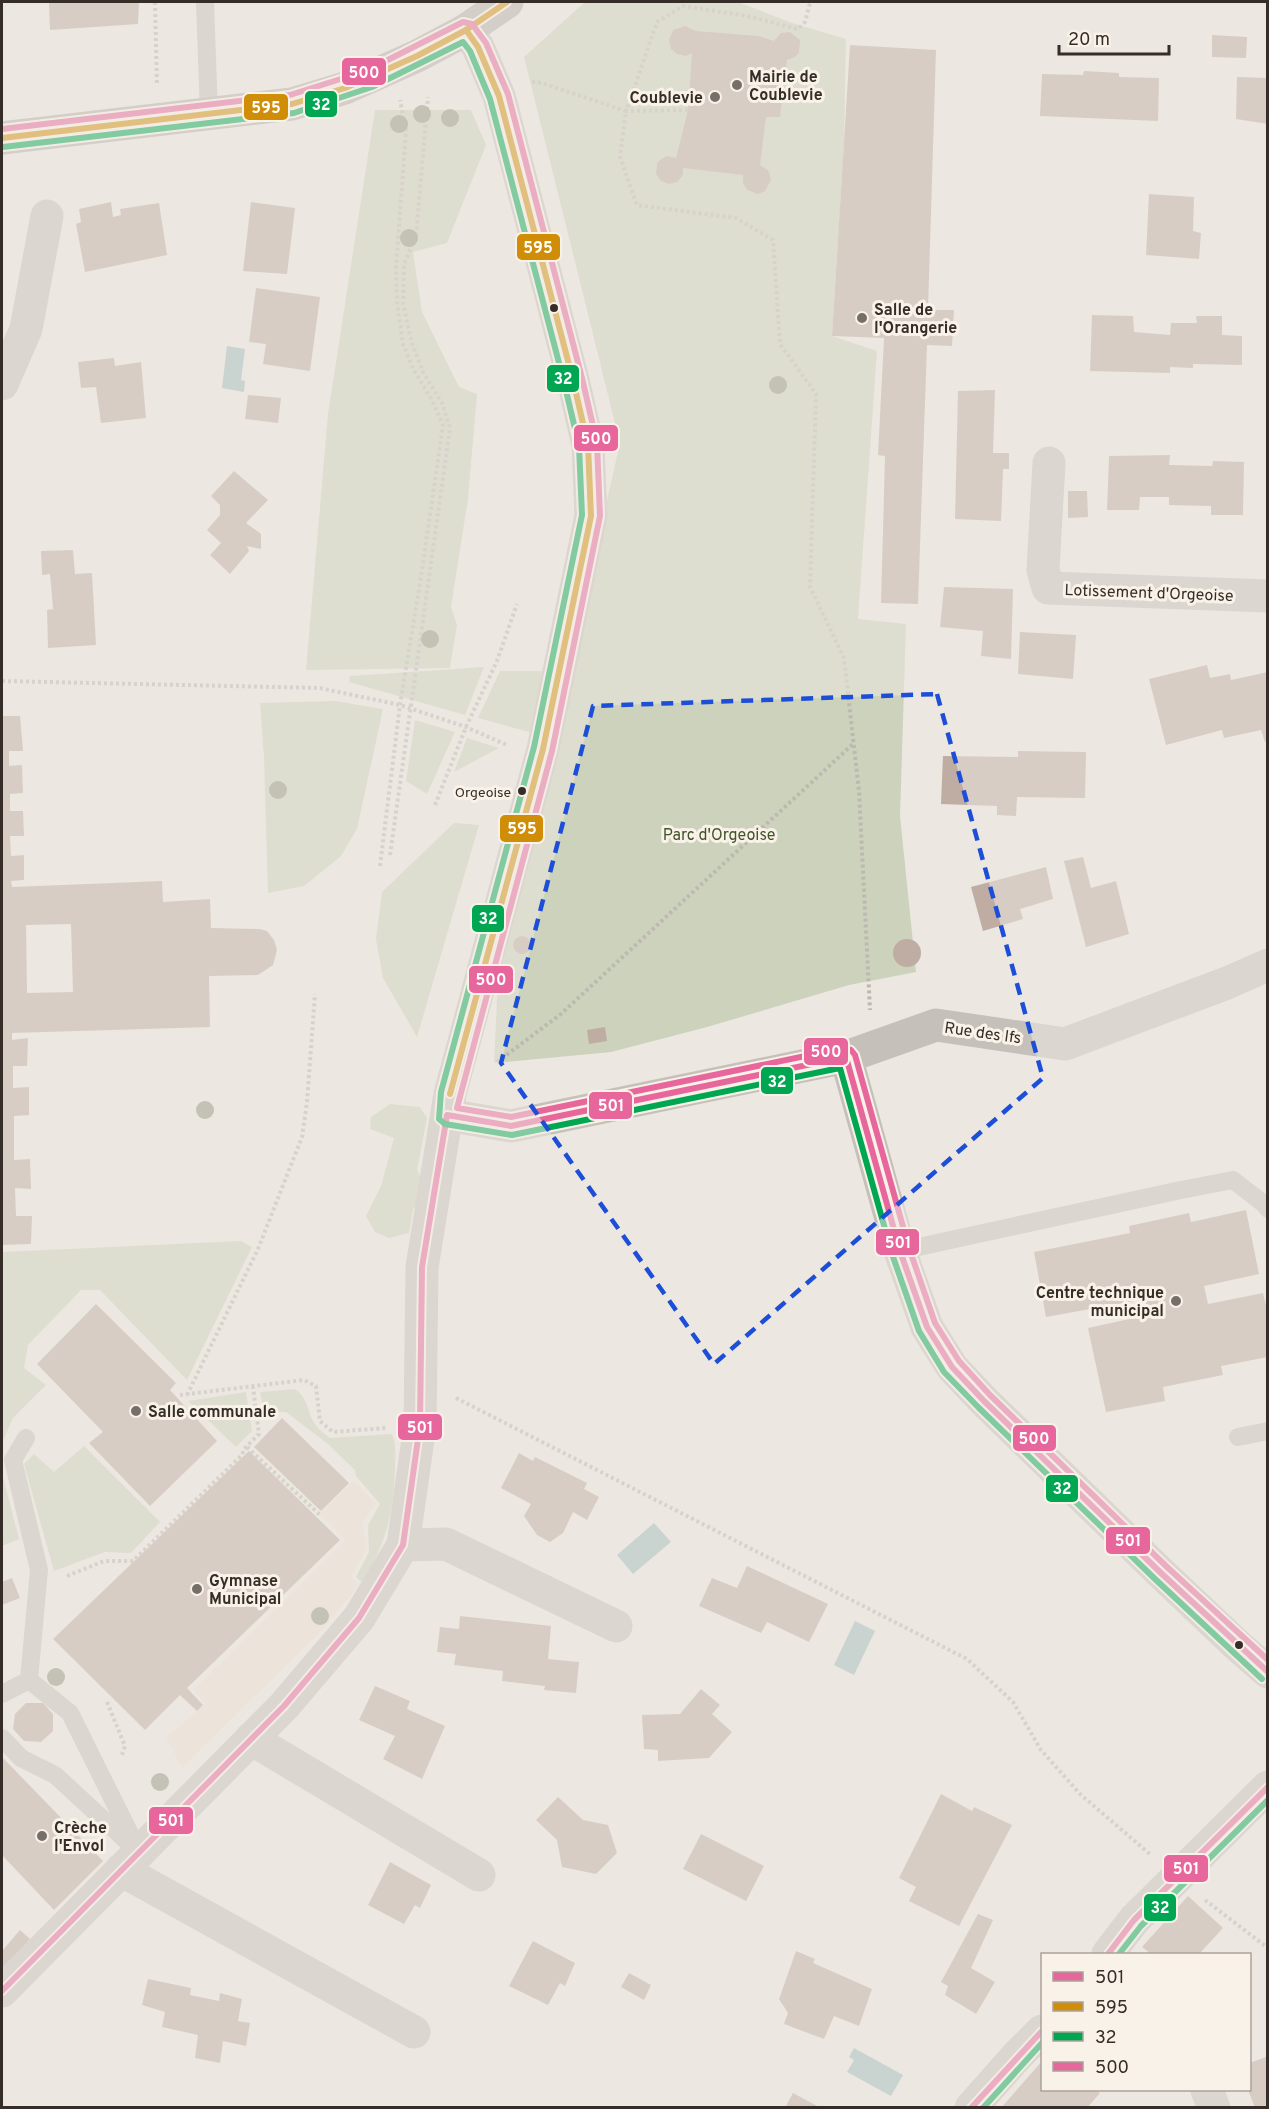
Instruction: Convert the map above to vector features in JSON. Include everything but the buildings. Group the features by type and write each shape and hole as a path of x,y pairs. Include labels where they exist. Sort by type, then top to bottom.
{"main road":[{"path":"2,138 292,104 345,88 417,56 466,30 507,2"}],"street":[{"path":"2,1991 284,1706 359,1618 403,1545 420,1425 422,1267 447,1114 460,1056 543,749 591,516 588,445 499,96 478,47 466,30"},
{"path":"2,384 26,329 47,216"},
{"name":"Lotissement d'Orgeoise","path":"1049,463 1043,570 1048,588 1268,596"},
{"name":"Rue des Ifs","path":"447,1114 511,1126 846,1058 936,1025 1065,1044 1227,983 1268,965"},
{"path":"846,1058 900,1251 927,1327 952,1367 1161,1574 1268,1672"},
{"path":"403,1545 446,1544 616,1626"},
{"path":"251,1739 479,1875"},
{"path":"1109,1953 1134,1920 1268,1787"},
{"path":"130,1861 414,2032"},
{"path":"971,2108 1017,2055 1041,2032"},
{"path":"1207,2091 1214,2108"}],"lane":[{"path":"205,2 209,113"},
{"path":"900,1251 1233,1180 1268,1209"},
{"path":"1238,1437 1268,1431"},
{"path":"26,1438 13,1460 39,1570 28,1680"},
{"path":"2,1694 28,1680"},
{"path":"28,1680 70,1713 130,1861"},
{"path":"2,1738 21,1758 55,1775 130,1861"}],"path":[{"path":"155,2 157,91"},
{"path":"810,3 805,22 798,29 747,16 683,6 657,22 626,111 620,157 637,205 736,218 773,240 780,344 816,394 810,587 844,658 859,791 869,1008 883,1044"},
{"path":"499,96 528,81 542,83 626,111 688,110"},
{"path":"380,866 400,705 443,425 432,400 413,369 403,344 397,302 396,267 406,131 399,96"},
{"path":"390,855 450,428 442,403 423,372 412,343 403,304 404,264 416,236 428,97"},
{"path":"435,805 451,772 466,727 497,661 517,604"},
{"path":"2,681 320,688 400,705 466,727 511,747"},
{"path":"496,1063 561,1014 854,743"},
{"path":"499,748 504,744"},
{"path":"186,1395 258,1249 302,1137 307,1102 315,994"},
{"path":"180,1395 304,1380 316,1386 320,1421 333,1432 420,1425"},
{"path":"420,1380 967,1659 1013,1702 1041,1750 1080,1794 1177,1878 1268,1948"},
{"path":"37,1599 72,1572 104,1561 133,1561 242,1455 244,1449 259,1434 253,1387"},
{"path":"247,1447 320,1515"}],"highlighted area":[{"path":"937,694 1043,1078 714,1364 501,1063 593,706"}],"green space":[{"name":"Parc d'Orgeoise","path":"585,2 738,2 792,23 846,39 844,144 832,336 877,351 858,619 906,624 900,816 916,972 849,985 707,1027 611,1052 494,1063 498,979 620,443 524,57"},
{"path":"375,110 471,110 486,145 447,243 413,252 422,312 459,387 477,394 468,499 451,607 457,625 450,668 306,670 328,414"},
{"path":"484,667 465,715 349,682 350,676"},
{"path":"500,671 546,671 533,733 478,718"},
{"path":"335,701 383,709 357,829 341,856 304,886 268,893 260,703"},
{"path":"415,720 455,732 427,794 406,781"},
{"path":"467,738 499,748 454,772"},
{"path":"454,823 479,825 417,1037 383,978 376,939 382,892"},
{"path":"390,1104 420,1107 427,1118 417,1170 423,1182 420,1203 413,1209 409,1233 389,1238 375,1232 366,1216 381,1186 394,1138 370,1129 371,1117"},
{"path":"241,1241 252,1247 187,1380 100,1290 81,1290 28,1345 24,1368 46,1385 13,1418 2,1443 2,1252"},
{"path":"295,1389 306,1401 316,1426 330,1438 392,1434 394,1439 395,1471 390,1516 377,1555 363,1583 356,1577 369,1552 368,1525 380,1504 356,1476 355,1470 328,1444 286,1412 273,1412 265,1419 260,1392"},
{"path":"246,1392 252,1431 236,1447 188,1401"},
{"path":"84,1446 160,1522 131,1553 105,1552 54,1571 24,1464 34,1454 54,1472"},
{"path":"2,1473 19,1539 2,1546"}],"shaded area":[{"path":"354,1481 376,1504 363,1522 366,1550 351,1577 359,1585 323,1629 182,1768 166,1737 206,1704 193,1690 346,1540 320,1515"}],"water":[{"path":"227,346 245,349 241,380 245,381 244,392 222,388"},
{"path":"654,1523 671,1542 633,1574 617,1555"},
{"path":"855,1621 875,1631 854,1675 834,1665"},
{"path":"854,2048 903,2075 891,2096 847,2072 854,2060 849,2057"}],"transit line":[{"name":"595","path":"2,138 292,104 345,88 417,56 466,30 507,2"},
{"name":"500","path":"2,129 290,95 366,71 463,22 472,24 486,43 508,94 582,378 597,443 600,516 552,751 457,1108 511,1117 844,1048 851,1050 855,1055 909,1248 935,1323 959,1361 990,1395 1167,1567 1268,1660"},
{"name":"595","path":"450,1094 543,749 591,516 588,445 573,380 499,96 478,47 466,30"},
{"name":"32","path":"3,147 294,113 372,87 463,42 470,51 490,99 564,382 579,446 582,515 534,747 441,1092 439,1119 445,1124 512,1135 840,1068 892,1254 919,1331 944,1372 1155,1579 1262,1679"},
{"name":"501","path":"846,1057 900,1251 927,1327 952,1367 1161,1573 1268,1672"},
{"name":"501","path":"2,1991 284,1706 359,1618 403,1545 420,1425 422,1267 447,1115 511,1126 846,1057"},
{"name":"501","path":"1109,1953 1134,1920 1268,1787"},
{"name":"32","path":"1120,1953 1141,1926 1268,1800"},
{"name":"501","path":"971,2108 1041,2032"},
{"name":"32","path":"983,2108 1041,2044"}],"place":[{"name":"Mairie de Coublevie","path":"737,85"},
{"name":"Coublevie","path":"715,97"},
{"name":"Salle de l'Orangerie","path":"862,318"},
{"name":"Orgeoise","path":"522,791"},
{"name":"Centre technique municipal","path":"1176,1301"},
{"name":"Salle communale","path":"136,1411"},
{"name":"Gymnase Municipal","path":"197,1589"},
{"name":"Crèche l'Envol","path":"42,1836"}]}
